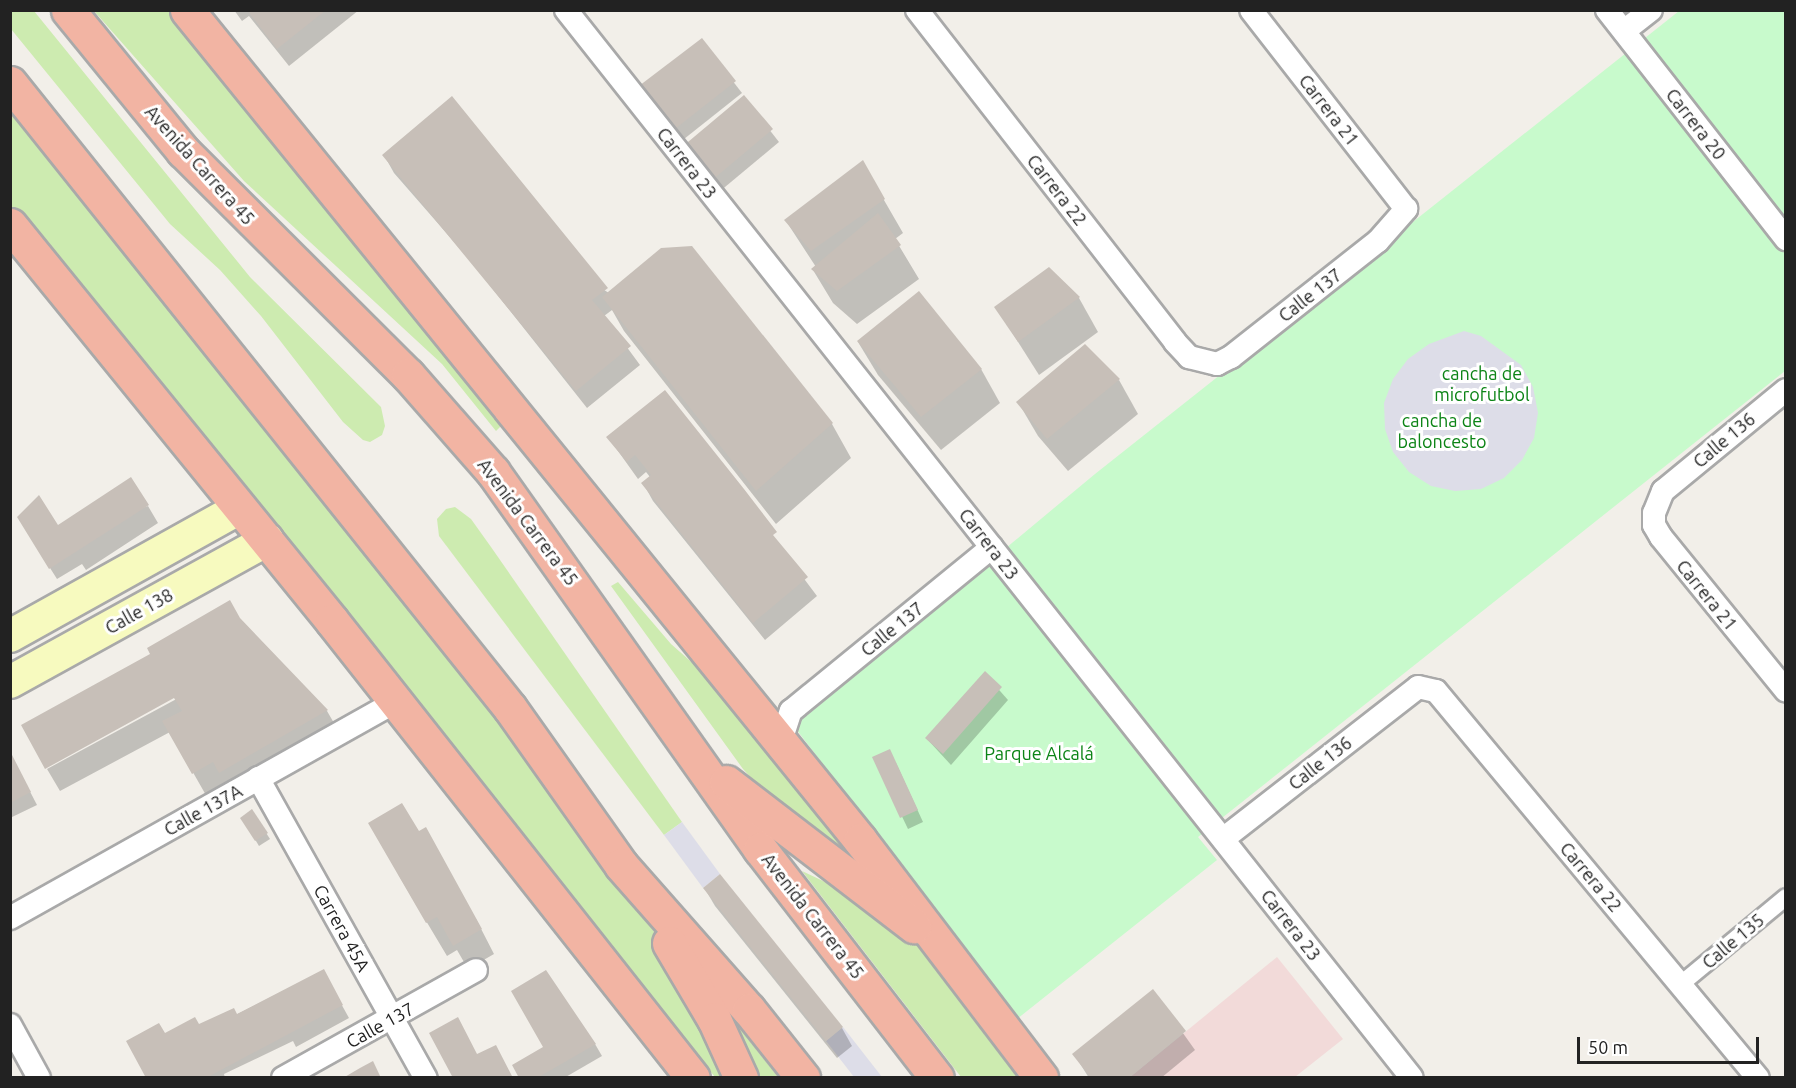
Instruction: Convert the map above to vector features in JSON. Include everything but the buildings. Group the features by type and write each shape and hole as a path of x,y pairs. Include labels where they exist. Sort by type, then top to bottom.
{"highway":[{"name":"Avenida Carrera 45","path":"68,10 183,151 408,375 493,472 690,752 937,1077"},
{"path":"187,10 780,744 1041,1077"},
{"path":"10,84 481,671 621,865 714,1019 741,1077"},
{"path":"10,225 267,540 693,1077"},
{"path":"690,752 949,957"},
{"path":"621,865 749,1010 803,1077"}],"main road":[{"path":"10,636 240,508"},
{"name":"Calle 138","path":"10,682 267,540"}],"street":[{"name":"Carrera 23","path":"566,10 1412,1077"},
{"name":"Carrera 22","path":"917,10 1175,342 1189,357 1202,363"},
{"name":"Carrera 21","path":"1251,10 1406,209"},
{"name":"Carrera 20","path":"1607,10 1785,238"},
{"path":"1624,32 1651,10"},
{"name":"Calle 137","path":"1202,363 1217,364 1231,357 1378,241 1406,209"},
{"name":"Calle 136","path":"1663,491 1785,390"},
{"name":"Carrera 21","path":"1663,491 1654,513 1654,525 1660,537 1785,691"},
{"name":"Calle 137","path":"791,711 992,547"},
{"name":"Carrera 22","path":"1418,687 1436,691 1758,1077"},
{"name":"Calle 136","path":"1223,839 1418,687"},
{"name":"Calle 137A","path":"10,918 395,702"},
{"path":"756,715 791,711 780,744"},
{"name":"Carrera 45A","path":"258,778 426,1077"},
{"name":"Calle 135","path":"1681,984 1785,897"},
{"name":"Calle 137","path":"283,1077 476,970"},
{"path":"10,1025 39,1077"}],"shaded area":[{"path":"1464,331 1481,336 1521,365 1533,387 1538,413 1534,438 1522,460 1504,478 1481,489 1455,491 1431,486 1409,472 1393,452 1385,429 1384,403 1393,379 1408,359 1429,344"},
{"path":"682,822 720,874 703,888 664,835"},
{"path":"1277,957 1343,1039 1295,1077 1129,1078"},
{"path":"843,1027 882,1077 854,1077 826,1041"}],"green space":[{"path":"10,11 34,11 250,277 381,407 385,426 382,435 370,442 363,440 343,422 261,316 220,270 170,224 11,29"},
{"path":"94,11 171,11 505,422 496,431 442,364 244,181"},
{"name":"Parque Alcalá","path":"1679,11 1785,11 1785,371 1198,837 1217,860 1017,1019 793,725 1095,474"},
{"path":"10,110 516,741 655,933 691,1003 723,1077 715,1077 584,922 11,209"},
{"path":"455,507 471,519 682,822 664,835 439,536 437,519 446,509"},
{"path":"618,582 671,644 705,674 873,876 785,815 743,769 611,586"},
{"path":"802,871 840,889 900,928 935,957 1026,1077 961,1077"},
{"path":"716,998 778,1077 754,1077"}],"park label":[{"name":"cancha de microfutbol","path":"1482,384"},
{"name":"cancha de baloncesto","path":"1442,431"}]}
